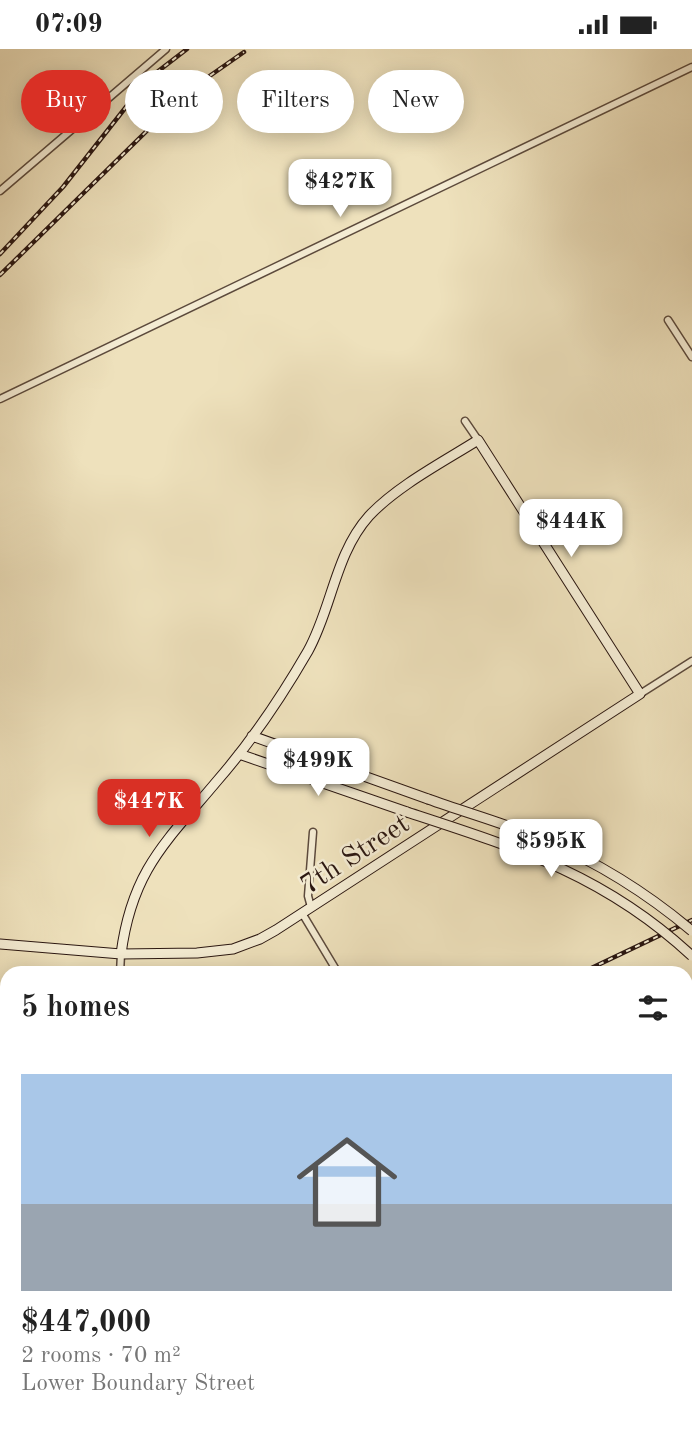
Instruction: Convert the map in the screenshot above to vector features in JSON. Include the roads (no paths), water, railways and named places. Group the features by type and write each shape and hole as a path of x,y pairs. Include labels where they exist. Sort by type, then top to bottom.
{"street":[{"path":"0,191 166,49"},
{"path":"0,399 692,67"},
{"path":"668,320 692,358"},
{"path":"465,421 640,694"},
{"path":"120,966 124,935 135,892 153,859 239,754 309,648 345,554 369,516 395,494 478,440"},
{"name":"7th Street","path":"0,944 121,954 197,953 233,949 260,939 692,661"},
{"path":"252,736 544,840 586,859 643,893 692,931"},
{"path":"239,754 531,854 582,877 648,919 692,956"},
{"path":"311,908 308,896 313,832"},
{"path":"302,913 334,966"}],"railway":[{"path":"0,254 63,187 148,79 187,49"},
{"path":"0,275 191,89 244,52"},
{"path":"596,966 692,920"}]}
